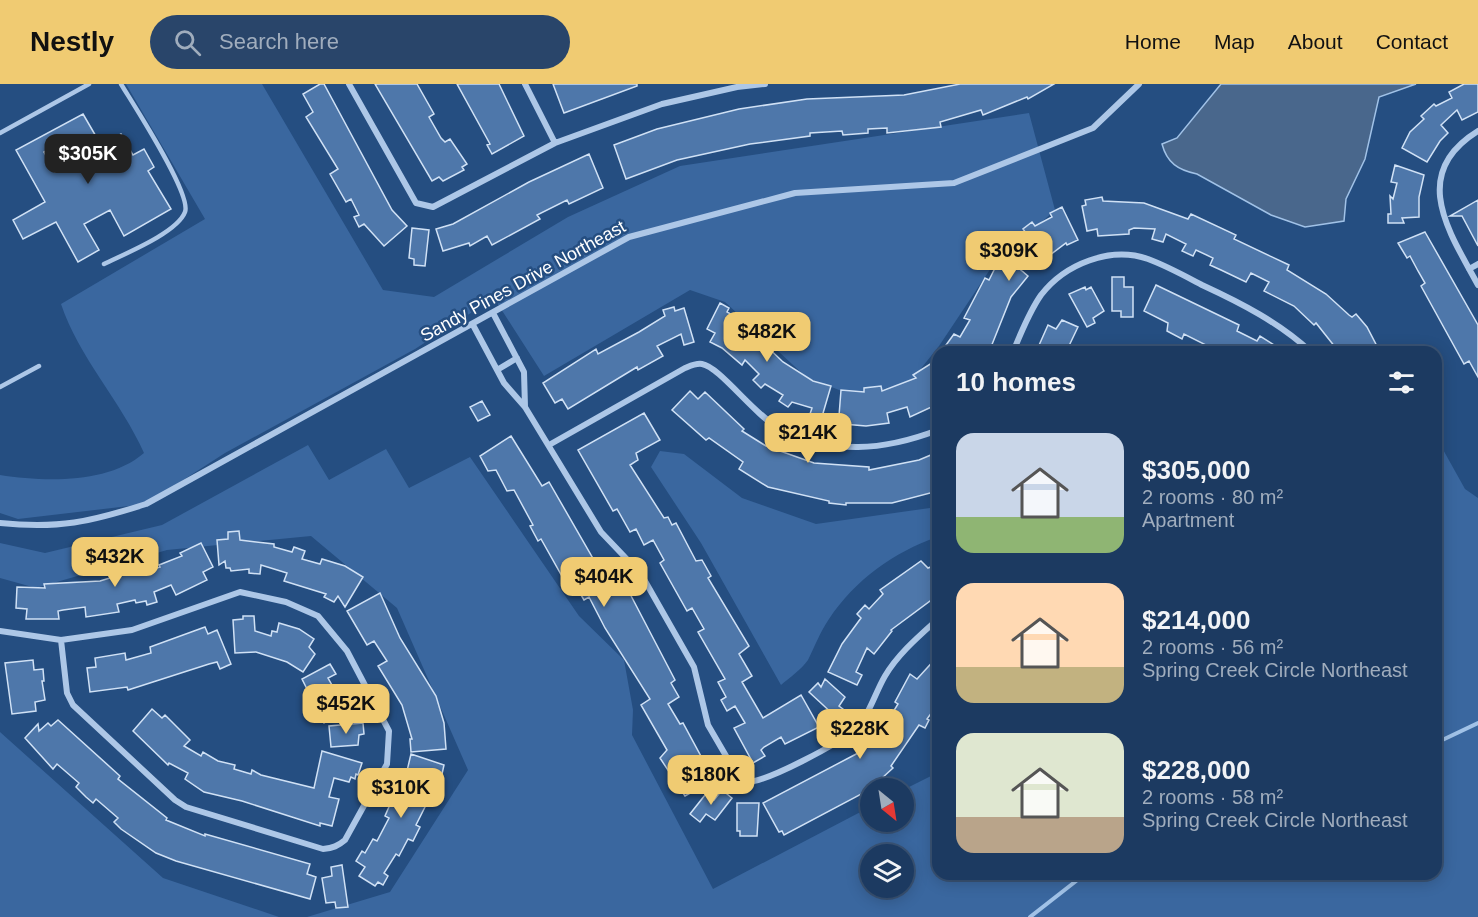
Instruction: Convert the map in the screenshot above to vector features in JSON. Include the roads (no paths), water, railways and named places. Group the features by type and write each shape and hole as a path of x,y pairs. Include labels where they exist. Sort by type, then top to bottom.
{"street":[{"path":"349,84 416,203 424,207 440,205 555,143 662,105 737,87 765,84"},
{"path":"525,84 555,143"},
{"name":"Sandy Pines Drive Northeast","path":"0,523 44,527 98,520 146,504 629,237 795,193 954,183 1093,128 1140,84"},
{"path":"1478,131 1461,144 1446,166 1439,200 1445,224 1478,285"},
{"path":"1016,346 1032,310 1050,284 1068,269 1090,259 1111,255 1146,258 1222,294 1289,332 1304,346"},
{"path":"1469,269 1478,264"},
{"path":"493,313 524,372 525,407"},
{"path":"473,325 504,383 525,407 601,532 641,574 694,667 708,725 736,773 746,782 764,780 843,738 856,728 897,658 932,625"},
{"path":"497,370 517,358"},
{"path":"549,445 685,368 701,364 717,371 754,411 777,427 812,440 863,449 892,445 932,432"},
{"path":"0,631 61,640 132,630 178,616 231,594 250,592 286,602 318,616 347,651 389,731 387,764 345,840 339,846 323,849 198,813 175,800 73,705 67,693 61,640"}],"lane":[{"path":"0,134 89,84"},
{"path":"104,264 177,224 185,211 186,201 178,182 121,84"},
{"path":"0,387 39,366"}],"waterway":[{"path":"1442,740 1478,723"},
{"path":"1030,917 1077,880"}]}
